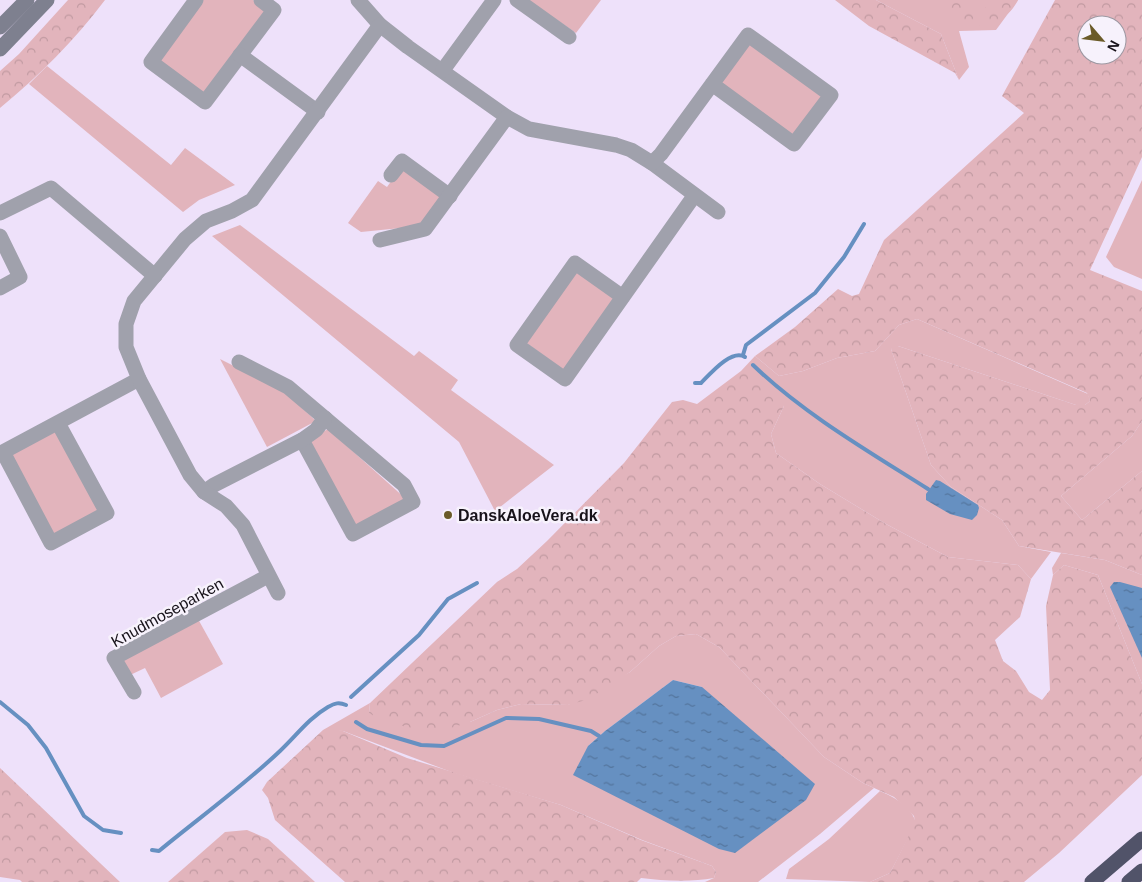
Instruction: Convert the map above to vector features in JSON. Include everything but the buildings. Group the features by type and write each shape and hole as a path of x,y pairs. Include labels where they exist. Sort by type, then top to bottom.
{"highway":[{"path":"1092,882 1142,839"},
{"path":"1129,882 1142,871"}],"street":[{"path":"0,27 27,0"},
{"path":"0,49 47,0"},
{"path":"196,0 151,62 205,102 274,10 261,0"},
{"path":"358,0 380,25 408,47 507,117 529,129 616,145 631,150 652,163 718,212"},
{"path":"443,70 494,0"},
{"path":"517,0 569,37"},
{"path":"278,593 243,525 226,506 204,492 190,475 139,380 126,347 126,324 134,301 185,239 206,221 232,211 252,200 380,25"},
{"path":"652,163 661,154 712,84 748,35 831,95 794,144 712,84"},
{"path":"240,55 318,112"},
{"path":"380,240 425,229 507,117"},
{"path":"391,175 402,161 450,196"},
{"path":"0,213 51,188 156,276"},
{"path":"623,297 575,263 517,346 565,379 623,297 694,196"},
{"path":"0,236 20,277 0,288"},
{"path":"239,362 288,386 404,485 413,502 353,534 302,440"},
{"path":"58,422 106,513 51,543 3,452 58,422 139,380"},
{"path":"204,492 302,440 316,430 325,418"},
{"name":"Knudmoseparken","path":"134,692 114,658 268,576"}],"green space":[{"path":"68,0 105,0 56,57 0,108 0,71 19,54"},
{"path":"201,0 253,0 267,11 205,96 157,61"},
{"path":"528,0 601,0 576,33"},
{"path":"835,0 876,0 941,34 959,80 955,73 869,26"},
{"path":"876,0 1018,0 996,30 959,31 969,67 959,80 941,34"},
{"path":"939,0 958,0 964,5 978,9 985,8 996,0 1018,0 1011,11 1001,19 979,25 967,24 956,19 946,11"},
{"path":"1055,0 1142,0 1142,157 1090,270 1142,291 1142,421 1132,436 1061,496 1082,520 1142,471 1142,575 1105,560 1019,546 1002,520 951,487 931,465 891,349 893,346 898,346 1076,405 1085,405 1090,401 1087,393 917,319 899,325 875,351 837,358 803,371 779,376 755,356 795,327 838,289 852,296 859,294 884,240 1024,113 1002,96"},
{"path":"749,42 822,97 793,136 720,82"},
{"path":"47,66 171,165 185,148 235,185 199,200 183,212 29,84"},
{"path":"402,166 443,196 421,226 361,232 348,223 378,181 387,187"},
{"path":"1142,180 1142,279 1114,267 1106,257"},
{"path":"240,225 414,356 419,351 458,380 451,390 554,465 495,511 459,442 212,236"},
{"path":"577,268 617,297 565,371 525,342"},
{"path":"917,319 1088,394 1090,401 1085,405 1076,405 898,346 891,349 931,465 951,487 1002,520 1019,546 1051,552 1031,579 1018,565 948,557 886,524 820,484 776,453 771,434 784,406 741,371 755,356 779,376 803,371 837,358 875,351 899,325"},
{"path":"220,359 284,391 316,421 267,447"},
{"path":"741,371 746,371 783,401 784,406 771,434 776,453 820,484 886,524 948,557 1018,565 1031,579 1020,617 995,640 1003,661 1016,671 1029,692 1042,700 1050,690 1046,606 1053,575 1064,565 1098,575 1142,684 1142,775 1059,853 1024,882 870,882 890,873 915,823 914,816 894,797 863,783 824,757 719,647 696,634 676,636 659,646 630,672 608,687 586,700 568,705 521,704 497,710 470,722 435,733 384,722 369,713 370,703 497,582 517,569 547,541 624,463 672,402 683,400 697,404"},
{"path":"1142,421 1142,471 1082,520 1061,496 1132,436"},
{"path":"328,429 406,499 355,527 307,441"},
{"path":"56,430 100,511 54,536 10,454"},
{"path":"1061,553 1105,560 1142,575 1142,684 1098,575 1064,565 1053,575 1052,568"},
{"path":"198,619 223,664 161,698 145,668 128,676 120,661"},
{"path":"696,634 719,647 824,757 863,783 874,788 820,834 758,882 705,882 714,878 716,872 712,866 642,840 561,805 454,773 343,731 323,730 370,703 369,713 470,722 497,710 521,704 568,705 630,672 659,646 676,636","holes":["673,680 702,687 588,746"]},
{"path":"334,729 407,758 561,805 641,840 712,866 716,872 714,878 678,881 641,878 637,882 345,882 275,820 268,798 262,790 267,782 323,730"},
{"path":"0,768 120,882 22,882 20,880 0,877"},
{"path":"880,791 907,807 916,823 890,873 870,882 786,879 789,869 829,839"},
{"path":"247,830 268,839 315,882 168,882 225,832"}],"water":[{"path":"936,480 978,505 977,515 972,520 950,514 926,500 926,494"},
{"path":"1114,582 1142,588 1142,658 1110,587"},
{"path":"673,680 702,687 815,784 806,800 735,853 719,849 573,775 588,746"}],"waterway":[{"path":"743,355 746,345 815,293 844,257 864,224"},
{"path":"695,383 701,383 715,368 728,359 740,355 745,357"},
{"path":"753,365 793,400 815,416 928,489"},
{"path":"351,697 419,635 448,599 477,583"},
{"path":"0,702 28,725 46,748 84,816 103,830 121,833"},
{"path":"152,850 159,851 236,790 321,711 335,704 341,703 346,705"},
{"path":"356,722 367,729 421,745 444,746 506,718 539,719 591,731 599,736"}],"place":[{"name":"DanskAloeVera.dk","path":"448,515"}]}
